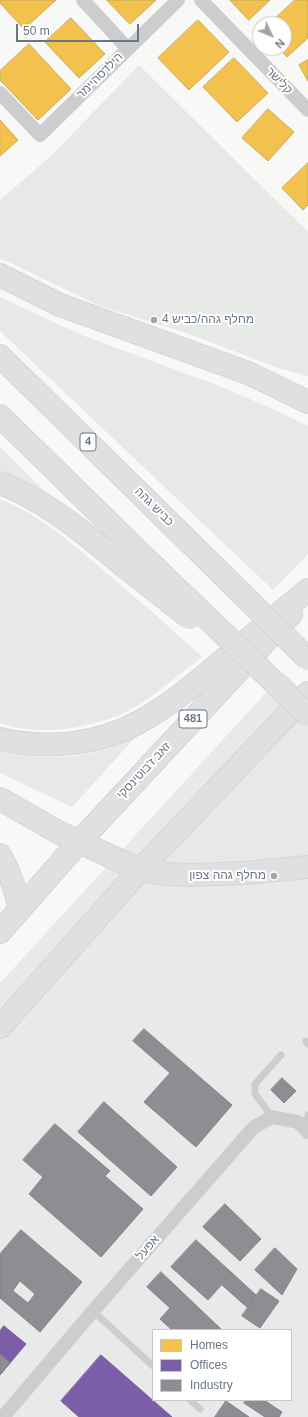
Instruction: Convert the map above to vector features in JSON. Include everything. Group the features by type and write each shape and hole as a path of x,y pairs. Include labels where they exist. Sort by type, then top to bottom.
{"main road":[{"path":"0,276 60,305 248,373 308,392"},
{"name":"כביש גהה","path":"0,356 308,658"},
{"path":"248,373 308,402"},
{"path":"0,416 137,564"},
{"path":"0,483 19,490 44,504 72,525 137,564 300,696 308,715"},
{"path":"0,739 19,744 53,745 81,742 111,735 141,722 171,702 308,590"},
{"name":"זאב ז'בוטינסקי","path":"0,932 79,842 308,596"},
{"path":"0,1027 140,870 300,696"},
{"path":"0,799 58,832 140,870 165,874 192,875 245,873 308,867"},
{"path":"0,855 8,868 20,908"}],"street":[{"path":"83,0 128,48"},
{"name":"הילדסהיימר","path":"0,93 40,135 178,0"},
{"name":"קלישר","path":"201,0 308,110"},
{"path":"272,1118 298,1122 307,1130"},
{"name":"אפעל","path":"3,1417 93,1311 254,1127 272,1118"}],"lane":[{"path":"272,1118 255,1094 255,1084 281,1055"},
{"path":"307,1130 308,1115"},
{"path":"93,1311 152,1365"},
{"path":"191,1401 200,1409"}],"shaded area":[{"path":"139,65 308,232 308,376 278,368 189,334 98,305 0,258 0,200 51,156"},
{"path":"0,297 79,334 219,386 308,426 308,554 273,590 0,331"},
{"path":"0,447 45,491 0,470"},
{"path":"0,499 42,521 67,540 202,657 138,705 128,711 103,721 90,725 47,730 13,727 0,723"},
{"path":"284,673 308,696 308,1417 0,1417 0,983"},
{"path":"142,730 72,807 0,773 0,752 39,757 78,756 109,748"},
{"path":"289,734 308,752 308,855 211,861 214,808"}],"building: Homes":[{"path":"0,0 56,0 24,29 0,3"},
{"path":"107,0 156,0 130,24"},
{"path":"230,0 270,0 252,16 249,20"},
{"path":"295,0 308,0 308,38 292,52 292,16 278,16"},
{"path":"71,18 105,54 79,78 45,42"},
{"path":"198,20 229,52 189,90 158,58"},
{"path":"29,44 71,89 38,120 0,80 0,71"},
{"path":"234,58 268,93 237,122 203,87"},
{"path":"308,60 308,81 299,65"},
{"path":"268,109 294,132 268,161 242,138"},
{"path":"0,120 18,140 0,156"},
{"path":"308,163 308,205 303,210 282,188"}],"building: Offices":[{"path":"4,1326 26,1344 0,1375 0,1331"},
{"path":"101,1355 172,1417 79,1417 61,1401"}],"building: Industry":[{"path":"144,1029 232,1105 196,1147 144,1102 170,1073 133,1041"},
{"path":"282,1078 296,1091 284,1103 271,1090"},
{"path":"104,1102 177,1167 151,1196 78,1132"},
{"path":"55,1124 110,1171 105,1176 143,1209 101,1257 29,1194 43,1177 23,1160"},
{"path":"225,1204 261,1239 240,1261 203,1227"},
{"path":"21,1230 82,1282 40,1332 0,1298 0,1254"},
{"path":"196,1240 232,1273 208,1300 171,1267"},
{"path":"275,1248 297,1269 282,1295 255,1270"},
{"path":"161,1272 221,1329 171,1329 160,1319 170,1308 147,1287"},
{"path":"232,1273 256,1295 248,1308 222,1285"},
{"path":"20,1281 35,1294 28,1303 13,1291"},
{"path":"261,1289 279,1301 260,1328 242,1316"},
{"path":"0,1354 10,1363 0,1375"},
{"path":"226,1401 249,1417 215,1417"},
{"path":"245,1401 266,1401 282,1412 279,1417 265,1417 244,1403"}],"place":[{"name":"מחלף גהה/כביש 4","path":"154,320"},
{"name":"מחלף גהה צפון","path":"274,876"}]}
